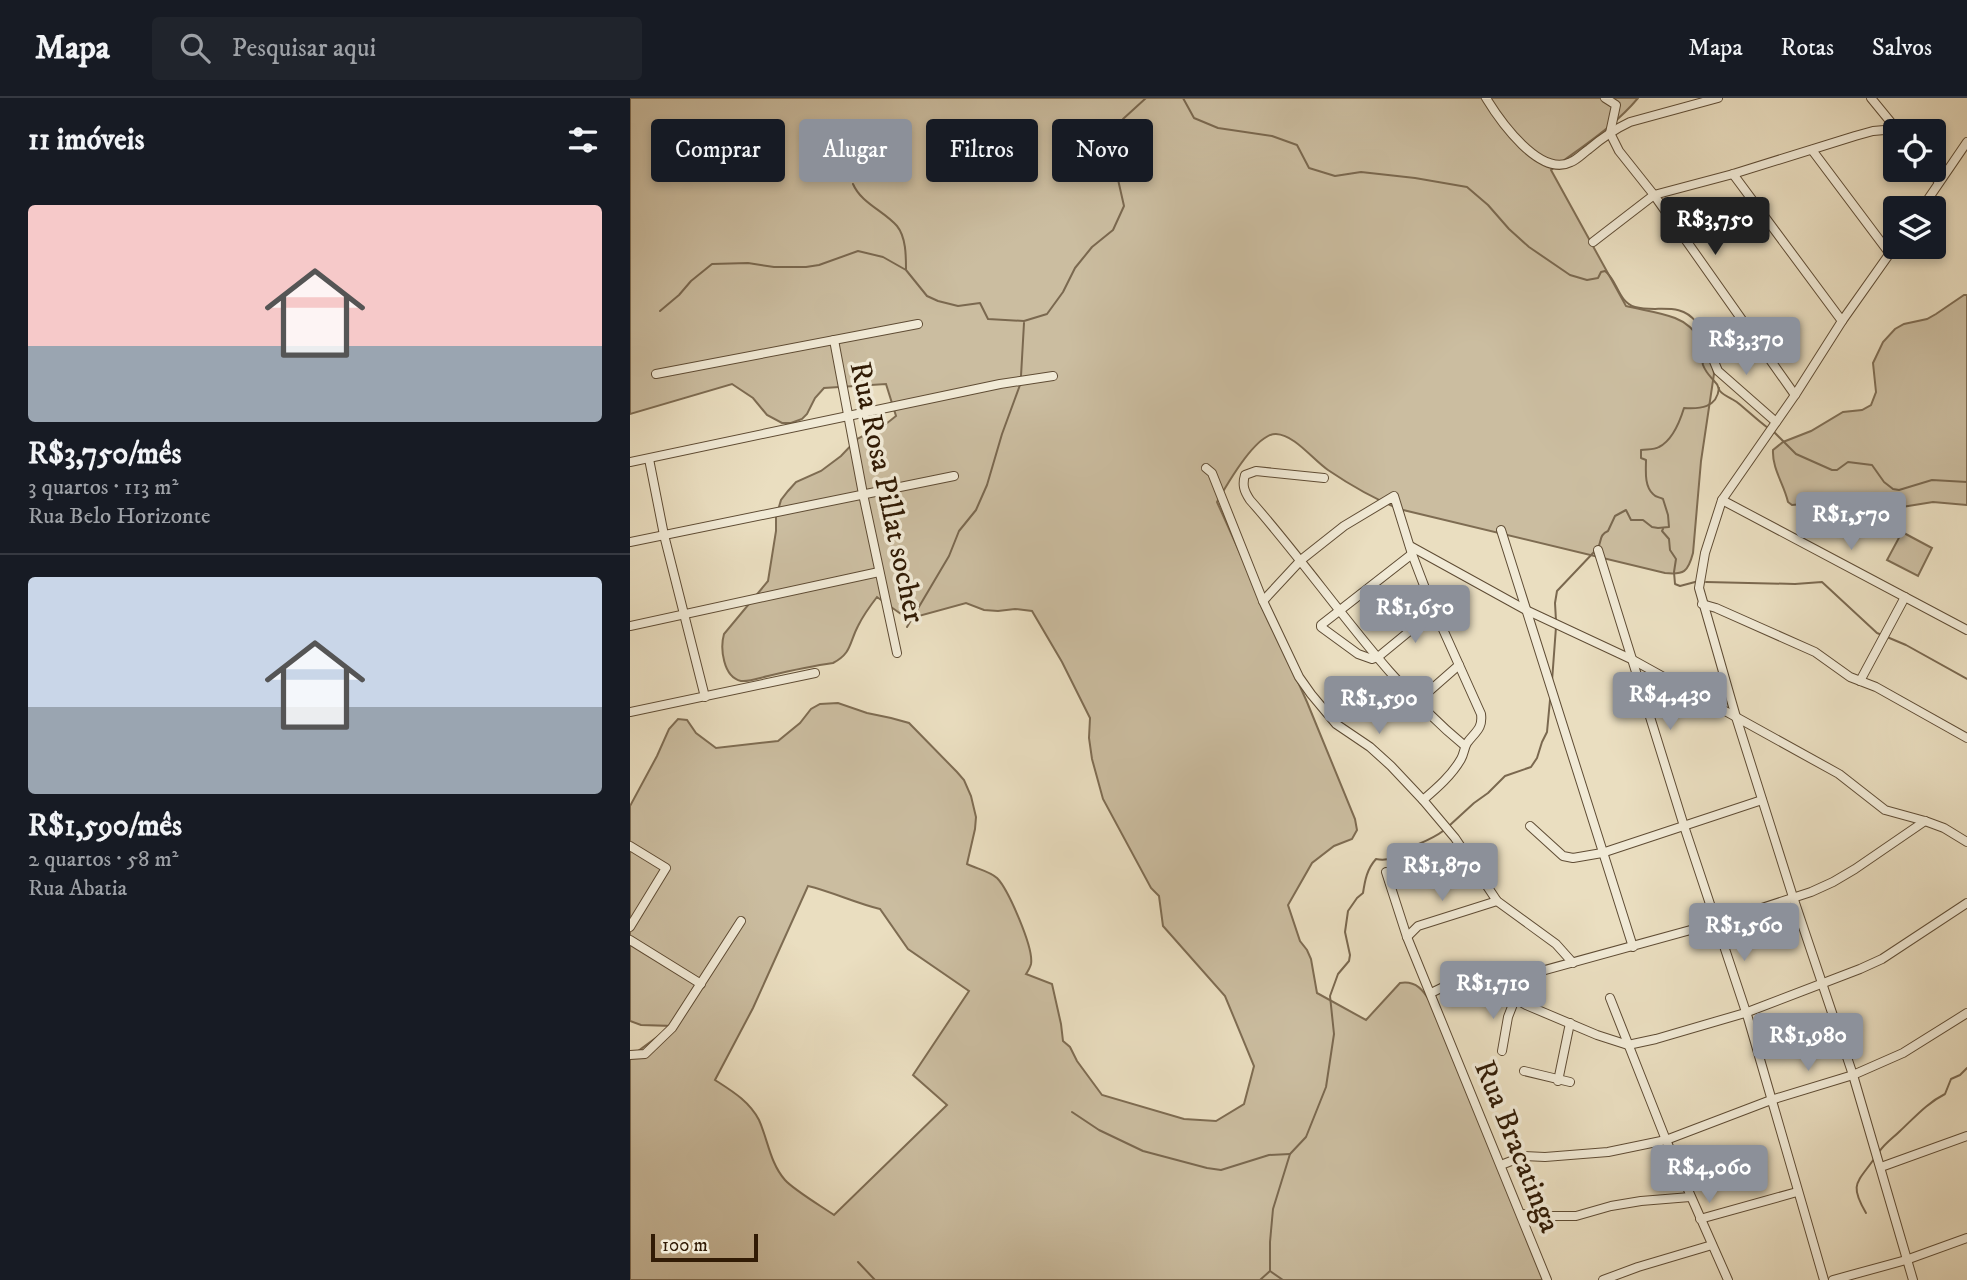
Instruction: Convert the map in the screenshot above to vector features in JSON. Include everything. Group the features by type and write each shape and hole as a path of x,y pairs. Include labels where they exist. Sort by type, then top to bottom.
{"street":[{"path":"1486,98 1515,138 1542,160 1562,166 1573,162 1610,133 1630,122 1718,98"},
{"path":"1605,98 1616,105"},
{"path":"1623,98 1616,105 1610,133 1619,151 1654,195 1795,396"},
{"path":"1871,98 1888,119"},
{"path":"1593,243 1654,195 1733,174 1864,133 1883,131"},
{"path":"1930,196 1967,142"},
{"path":"1812,150 1883,238"},
{"path":"1733,174 1842,321"},
{"path":"1887,259 1722,500 1705,553 1699,588 1762,800 1853,1074 1913,1280"},
{"path":"656,374 918,324"},
{"name":"Rua Rosa Pillat socher","path":"834,340 897,653"},
{"path":"1705,340 1717,371 1776,422"},
{"path":"630,462 1000,384 1053,376"},
{"path":"649,458 664,535 705,697"},
{"path":"1206,468 1212,473 1263,601 1299,677 1311,694 1336,724 1370,747 1423,800 1455,838 1497,901 1556,944 1573,963"},
{"path":"1324,478 1256,471 1245,475 1242,483 1245,494 1378,657 1441,726 1465,746"},
{"path":"630,542 954,475"},
{"path":"1263,601 1301,560 1344,526 1394,496 1434,611 1481,714 1482,723 1465,746 1462,757 1440,785 1423,800"},
{"path":"1722,500 1967,630"},
{"path":"1501,530 1633,947"},
{"path":"1411,550 1339,609 1321,625 1322,628 1358,654 1372,659 1434,611"},
{"path":"1411,550 1526,610 1633,660 1839,774 1885,810 1944,828 1967,842"},
{"path":"1598,550 1745,1013 1824,1280"},
{"path":"630,626 879,572"},
{"path":"1860,681 1905,597"},
{"path":"1702,604 1802,645 1850,677 1876,687 1967,738"},
{"path":"1418,701 1459,665"},
{"path":"630,712 815,673"},
{"path":"1530,826 1563,856 1573,858 1602,853 1762,800"},
{"path":"1498,985 1716,923 1811,892 1833,882 1925,821"},
{"path":"630,846 666,868 630,927"},
{"name":"Rua Bracatinga","path":"1387,872 1407,937 1547,1280"},
{"path":"1407,937 1418,926 1497,901"},
{"path":"1431,993 1472,973 1498,985 1503,992 1515,999 1628,1045 1745,1013 1882,959 1967,903"},
{"path":"630,1055 645,1054 672,1028 741,921"},
{"path":"630,940 701,984"},
{"path":"1610,998 1666,1140 1728,1280"},
{"path":"1502,1051 1508,1017 1515,999"},
{"path":"1501,1165 1524,1156 1608,1152 1666,1140 1771,1100 1853,1074 1903,1053 1967,1013"},
{"path":"1558,1081 1570,1023"},
{"path":"1524,1071 1570,1082"},
{"path":"1881,1167 1967,1136"},
{"path":"1700,1219 1797,1192"},
{"path":"1521,1214 1576,1216 1611,1206 1690,1197"},
{"path":"1833,1280 1906,1260 1967,1238"},
{"path":"1603,1280 1712,1245"}],"shaded area":[{"path":"630,98 1638,98 1608,127 1551,170 1626,306 1663,314 1683,322 1702,341 1713,366 1693,553 1684,571 1665,573 1399,509 1345,481 1283,435 1268,436 1251,451 1217,502 1307,702 1355,819 1357,830 1352,839 1334,846 1312,863 1288,905 1300,941 1311,959 1317,993 1366,1020 1400,983 1411,983 1425,994 1545,1280 630,1280 630,1057 672,1026 641,1025 630,1021 630,806 669,729 678,719 687,720 696,733 716,748 778,741 800,723 811,709 820,704 838,703 909,723 964,780 976,817 967,864 994,876 1002,884 1019,919 1031,956 1031,964 1026,974 1052,984 1063,1041 1070,1047 1102,1095 1184,1119 1216,1121 1244,1104 1254,1066 1225,996 1163,926 1159,896 1151,888 1103,799 1092,759 1090,718 1032,611 984,610 966,603 908,619 877,597 860,622 847,651 833,663 744,681 730,674 724,661 724,634 768,581 776,517 781,500 796,482 821,471 857,439 896,416 886,384 824,388 802,419 782,423 767,415 753,398 732,384 630,414","holes":["808,886 880,909 908,949 969,991 913,1075 947,1105 834,1215 785,1180 776,1166 755,1113 740,1097 715,1080 753,1008"]},
{"path":"1967,295 1967,505 1933,502 1902,507 1873,516 1855,508 1819,508 1804,504 1792,505 1788,502 1774,464 1773,450 1783,442 1811,431 1843,412 1862,410 1871,405 1876,392 1873,363 1883,342 1895,329 1927,319"},
{"path":"1902,532 1932,548 1918,576 1887,560"}],"waterway":[{"path":"660,311 712,264 748,263 774,267 806,267 858,251 883,257 906,270 927,296 938,301 958,306 980,303 988,319 1024,321 1047,314 1063,292 1075,268 1092,247 1113,230 1124,206 1112,153 1123,119 1146,98"},
{"path":"1183,98 1194,118 1218,128 1272,136 1297,145 1309,168 1335,176 1361,172 1467,187 1529,247 1570,275 1587,280 1598,278 1601,272 1605,271 1629,304 1643,309 1675,310 1690,316 1699,327 1703,365 1707,372 1722,393 1768,428"},
{"path":"853,184 867,202 900,230 905,247 906,269"},
{"path":"1021,376 1024,323"},
{"path":"907,627 949,556 959,531 976,510 1020,385"},
{"path":"1598,548 1615,516 1626,510 1631,520 1643,520 1652,527 1669,527 1663,499 1654,495 1648,487 1646,460 1641,458 1641,450 1655,449 1664,444 1675,430 1684,408 1707,406 1715,400 1719,388"},
{"path":"1772,430 1796,454 1832,470 1837,470 1848,462 1872,465 1884,482 1893,489 1899,490 1932,480 1967,482"},
{"path":"1663,529 1676,559 1675,584 1680,586 1695,582"},
{"path":"1556,621 1557,591 1594,552"},
{"path":"1706,582 1822,582 1882,635"},
{"path":"1552,681 1556,627"},
{"path":"1887,637 1967,679"},
{"path":"1450,825 1505,776 1531,767 1547,732 1550,700"},
{"path":"1260,1280 1270,1271 1273,1209 1290,1154 1306,1137 1326,1087 1334,1034 1330,996 1338,974 1349,961 1350,955 1345,932 1348,911 1363,893 1368,871 1376,859 1395,857 1443,831"},
{"path":"1879,1152 1921,1111 1945,1094 1951,1079 1967,1068"},
{"path":"1072,1112 1099,1130 1143,1151 1207,1168 1221,1170 1269,1155 1290,1154"},
{"path":"1866,1213 1858,1196 1857,1184 1874,1159"},
{"path":"858,1262 875,1280"},
{"path":"1270,1271 1283,1280"}]}
